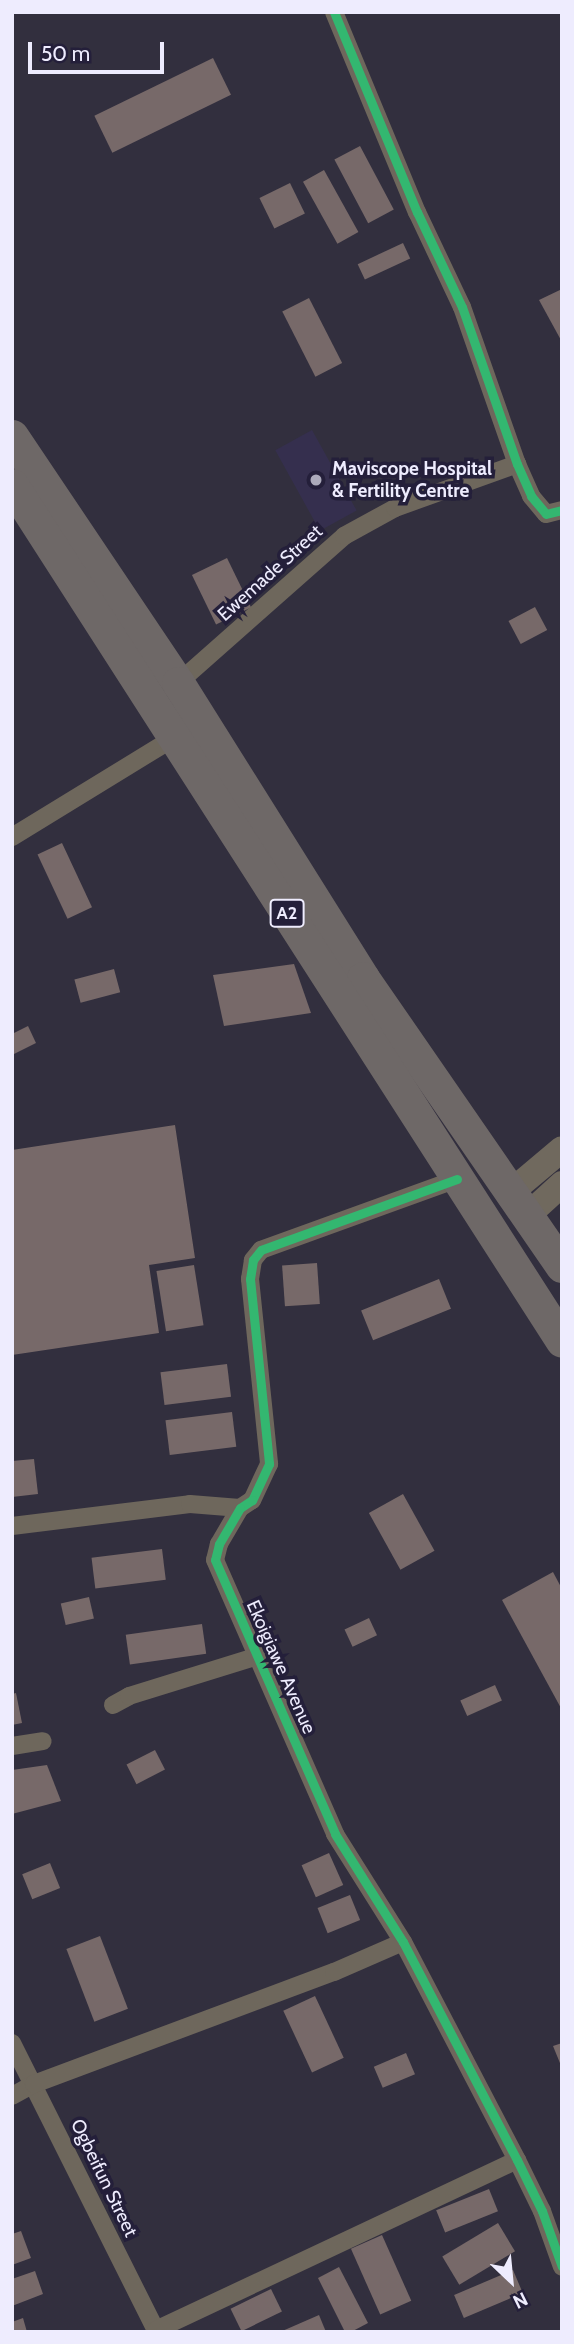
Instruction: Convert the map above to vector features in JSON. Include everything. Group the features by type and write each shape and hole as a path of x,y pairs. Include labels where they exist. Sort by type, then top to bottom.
{"highway":[{"name":"A2","path":"12,436 178,683 363,978 562,1266"},
{"name":"A2","path":"12,485 562,1341"}],"street":[{"path":"334,12 417,212 462,307 517,464 540,509 546,514 562,510"},
{"name":"Ewemade Street","path":"178,683 344,536 396,508 517,464"},
{"path":"12,837 175,737"},
{"path":"520,1203 562,1149"},
{"name":"Ekoigiawe Avenue","path":"457,1179 261,1250 253,1260 250,1279 269,1464 252,1500 240,1508 219,1544 215,1560 335,1833 403,1942 542,2211 562,2267"},
{"path":"520,1203 562,1184"},
{"path":"12,1526 190,1504 240,1508"},
{"path":"113,1705 129,1696 258,1656"},
{"path":"12,1746 43,1741"},
{"path":"12,2096 34,2084 334,1972 403,1942"},
{"name":"Ogbeifun Street","path":"12,2043 157,2331"},
{"path":"157,2331 517,2160"}],"shaded area":[{"name":"Maviscope Hospital & Fertility Centre","path":"312,430 357,510 320,531 275,450"}],"building":[{"path":"213,58 231,95 112,153 94,116"},
{"path":"360,146 394,210 368,223 334,160"},
{"path":"324,170 358,232 337,244 303,182"},
{"path":"290,183 305,214 274,228 259,198"},
{"path":"403,243 410,258 365,280 358,264"},
{"path":"562,289 562,342 539,300"},
{"path":"309,298 342,363 315,377 282,312"},
{"path":"227,558 251,607 216,625 192,575"},
{"path":"535,607 547,630 521,644 509,621"},
{"path":"62,843 92,907 68,919 38,854"},
{"path":"294,964 311,1013 224,1026 213,975"},
{"path":"114,969 120,992 81,1003 74,980"},
{"path":"28,1026 36,1043 12,1055 12,1034"},
{"path":"175,1125 195,1258 149,1265 159,1333 12,1355 12,1150"},
{"path":"317,1263 320,1304 285,1306 282,1265"},
{"path":"194,1265 204,1325 166,1331 156,1271"},
{"path":"439,1279 451,1309 373,1340 361,1310"},
{"path":"227,1364 231,1397 165,1405 160,1372"},
{"path":"232,1412 236,1447 170,1455 165,1420"},
{"path":"34,1459 38,1494 12,1497 12,1461"},
{"path":"403,1494 435,1551 400,1570 369,1513"},
{"path":"162,1549 166,1580 95,1588 92,1558"},
{"path":"553,1572 562,1589 562,1710 502,1600"},
{"path":"89,1597 94,1618 66,1625 61,1604"},
{"path":"369,1618 377,1635 353,1647 345,1629"},
{"path":"202,1624 206,1654 130,1664 126,1635"},
{"path":"495,1685 502,1701 467,1716 460,1700"},
{"path":"16,1693 22,1723 12,1725 12,1694"},
{"path":"155,1750 165,1770 136,1784 126,1765"},
{"path":"47,1765 61,1801 12,1814 12,1770"},
{"path":"329,1853 343,1885 316,1897 302,1865"},
{"path":"50,1863 60,1888 32,1899 22,1874"},
{"path":"350,1895 360,1920 328,1933 318,1908"},
{"path":"100,1936 128,2009 94,2022 66,1949"},
{"path":"315,1996 344,2058 312,2072 283,2011"},
{"path":"562,2043 562,2068 553,2046"},
{"path":"406,2053 415,2074 383,2088 374,2067"},
{"path":"489,2189 498,2211 445,2233 436,2210"},
{"path":"498,2223 515,2251 459,2285 442,2256"},
{"path":"21,2231 31,2258 12,2265 12,2234"},
{"path":"382,2235 411,2301 380,2315 351,2249"},
{"path":"339,2267 368,2323 351,2332 345,2332 318,2278"},
{"path":"513,2270 523,2293 464,2318 454,2295"},
{"path":"35,2271 43,2294 12,2306 12,2279"},
{"path":"271,2289 282,2311 242,2331 231,2309"},
{"path":"319,2315 326,2332 280,2332"},
{"path":"23,2318 27,2332 12,2332 12,2322"}],"cycle path":[{"path":"334,12 417,212 462,307 517,464 531,496 546,514 562,510"},
{"path":"457,1179 261,1250 253,1260 250,1279 269,1464 252,1500 240,1508 219,1544 215,1560 335,1834 403,1942 542,2211 562,2267"}],"place":[{"name":"Maviscope Hospital & Fertility Centre","path":"316,480"}]}
